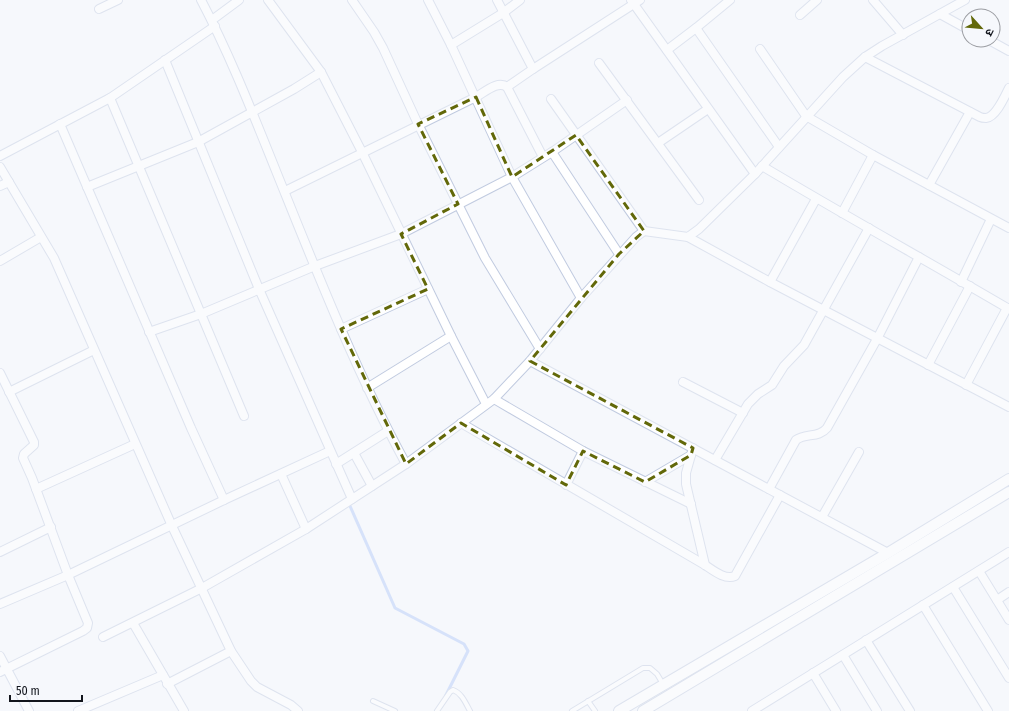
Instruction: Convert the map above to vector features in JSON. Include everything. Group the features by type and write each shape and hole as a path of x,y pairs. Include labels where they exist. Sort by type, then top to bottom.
{"street":[{"path":"99,10 118,0"},
{"path":"201,0 213,23 252,112 367,388 406,464"},
{"path":"0,156 110,98 165,60 213,23 238,0"},
{"path":"268,0 321,72 362,152 400,234 486,404"},
{"path":"352,0 383,48 418,124 485,258 540,349"},
{"path":"428,0 476,97 512,177 581,298"},
{"path":"497,0 502,13 533,69"},
{"path":"451,45 520,0"},
{"path":"667,50 730,0"},
{"path":"800,15 817,0"},
{"path":"873,0 903,35"},
{"path":"688,237 699,230 755,174 806,116 843,77 865,57 882,46 966,0"},
{"path":"507,87 635,2 708,109 755,174"},
{"path":"940,14 961,26"},
{"path":"696,28 779,148"},
{"path":"760,49 806,116 873,155 1009,228"},
{"path":"865,57 980,117 987,118 992,116 1009,88"},
{"path":"165,60 259,289 352,499"},
{"path":"599,63 699,200"},
{"path":"87,187 198,142 294,89 321,72"},
{"path":"285,191 418,124 476,97 499,84 504,84 507,87 543,158"},
{"path":"110,98 244,416"},
{"path":"551,99 644,231"},
{"path":"149,332 201,314 315,266 400,234 512,177 552,152 627,100"},
{"path":"658,144 708,109"},
{"path":"929,185 970,112"},
{"path":"60,124 149,332 224,500"},
{"path":"552,152 620,254"},
{"path":"842,213 873,155"},
{"path":"762,166 816,199 1008,308 966,385"},
{"path":"0,167 54,258 135,444 231,651 251,681 257,686 291,705 298,711"},
{"path":"0,186 9,182"},
{"path":"770,282 816,199"},
{"path":"961,282 991,219"},
{"path":"715,460 743,413 754,398 772,385 784,366 802,349 869,228"},
{"path":"103,637 202,588 306,529 406,464 494,399 530,361 581,298 620,254 636,237 644,231 688,237 877,339 1009,407"},
{"path":"0,261 41,237"},
{"path":"768,489 796,440 800,437 819,434 827,428 877,339 919,257"},
{"path":"928,365 970,286"},
{"path":"341,328 428,289"},
{"path":"367,388 451,336"},
{"path":"9,392 94,350"},
{"path":"530,361 692,452 715,460 888,553"},
{"path":"0,373 34,442 34,445 24,454 23,458 88,623 87,628 84,631 3,671"},
{"path":"683,382 743,413"},
{"path":"494,399 583,451 691,504"},
{"path":"461,423 566,486 705,566 723,576 730,578 736,576 780,495"},
{"path":"336,464 388,431"},
{"path":"36,489 135,444"},
{"path":"0,604 68,575 330,451"},
{"path":"566,486 583,451"},
{"path":"645,482 692,452"},
{"path":"692,452 686,473 686,484 705,566"},
{"path":"822,517 859,452"},
{"path":"354,453 372,486"},
{"path":"281,474 306,529"},
{"path":"619,711 888,553 1009,479"},
{"path":"643,711 1009,492"},
{"path":"977,499 983,508"},
{"path":"0,552 51,527"},
{"path":"752,711 1009,552"},
{"path":"979,570 1009,620"},
{"path":"953,587 1009,678"},
{"path":"997,600 1009,592"},
{"path":"923,605 988,711"},
{"path":"133,623 184,711"},
{"path":"866,640 910,711"},
{"path":"167,684 231,651"},
{"path":"843,655 877,711"},
{"path":"0,656 3,671 28,711"},
{"path":"813,673 836,711"},
{"path":"78,711 163,675"}],"lane":[{"path":"572,711 643,668 650,668 657,674 663,685"},
{"path":"437,711 453,690 457,691 462,696 470,711"},
{"path":"373,701 395,711"},
{"path":"588,701 595,711"}],"highlighted area":[{"path":"476,97 512,177 576,135 644,231 619,254 530,361 693,448 691,455 645,482 583,451 566,485 461,423 406,464 341,329 428,289 401,234 458,204 418,124"}],"waterway":[{"path":"350,506 395,608 464,644 468,651 446,695"}]}
